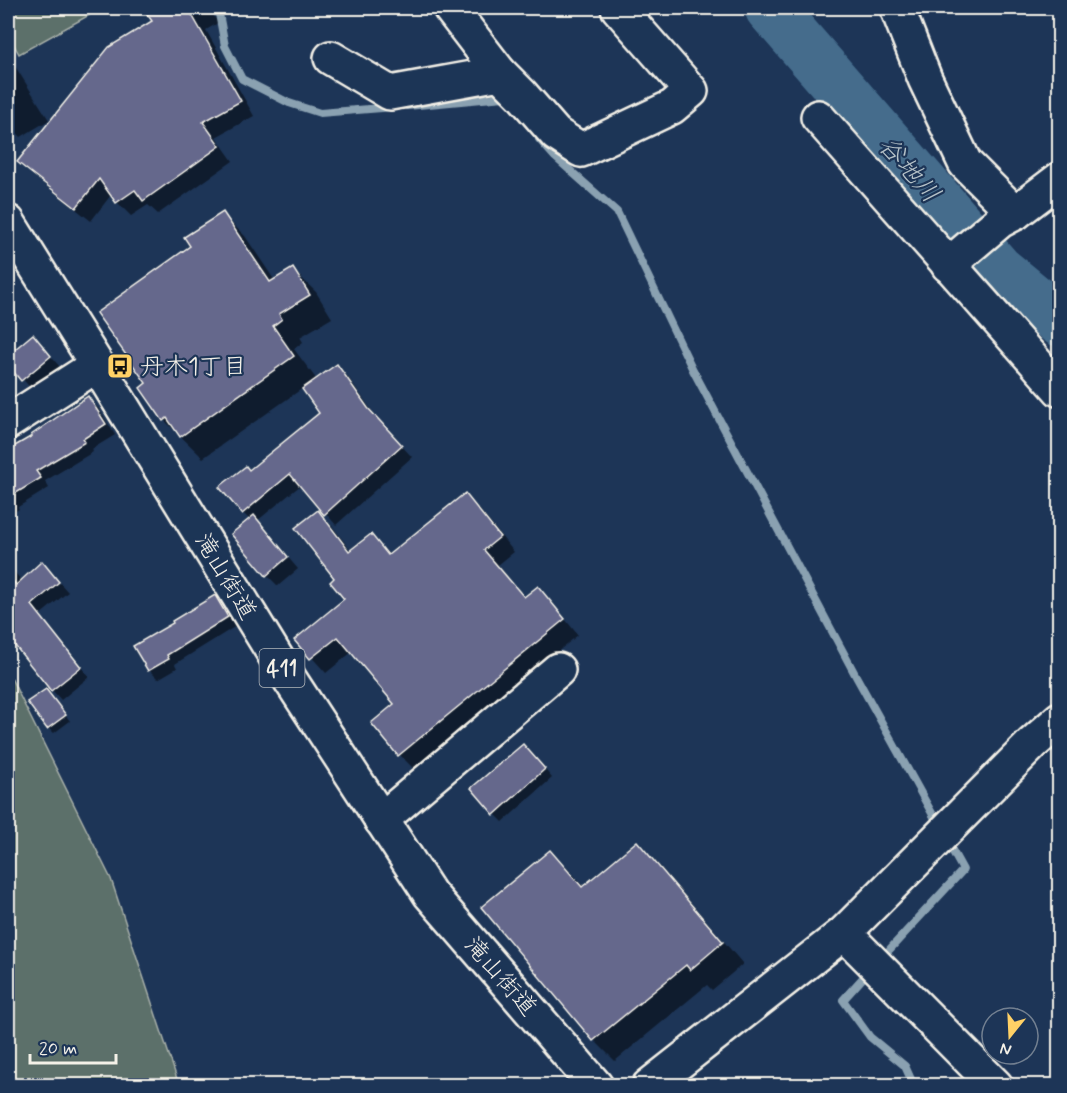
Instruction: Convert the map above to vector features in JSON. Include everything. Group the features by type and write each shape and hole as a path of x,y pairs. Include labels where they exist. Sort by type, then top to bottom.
{"main road":[{"path":"450,8 500,73 556,134 581,150 672,107 691,91 618,8"},
{"path":"897,8 925,79 965,163 1008,217"},
{"path":"331,58 390,93 500,73"},
{"path":"818,117 952,262 1059,390"},
{"path":"952,262 1059,179"},
{"name":"滝山街道","path":"8,222 287,675 430,894 596,1086"},
{"path":"8,422 97,365"},
{"path":"381,820 558,670"},
{"path":"649,1086 844,933 1059,719"},
{"path":"844,933 996,1086"}],"green space":[{"path":"8,8 102,8 19,54 8,34"},
{"path":"8,672 111,879 179,1085 8,1085"}],"building":[{"path":"159,8 188,8 241,101 203,122 220,146 143,201 135,190 116,203 99,179 76,208 17,162 109,47 152,21 147,14"},
{"path":"223,212 270,282 293,268 310,295 279,314 282,319 273,326 294,356 180,437 167,418 163,421 140,388 146,383 96,313 190,246 184,237"},
{"path":"33,334 51,356 21,381 8,365 8,355"},
{"path":"337,364 368,408 402,445 324,515 290,474 242,514 219,487 246,466 249,470 319,413 302,389"},
{"path":"88,396 106,424 83,439 85,442 36,471 41,478 8,498 8,450 32,436"},
{"path":"465,493 500,537 484,550 524,597 538,586 565,619 398,756 371,723 394,704 338,637 310,659 294,640 344,599 330,582 334,578 295,528 318,510 349,551 371,534 388,555"},
{"path":"254,515 288,557 266,576 231,534"},
{"path":"42,561 59,582 32,605 81,667 51,691 8,637 8,574 16,585"},
{"path":"215,595 228,617 167,655 169,659 148,671 133,646"},
{"path":"46,689 66,715 47,729 27,702"},
{"path":"523,744 545,769 494,815 471,788"},
{"path":"637,841 723,942 690,970 686,965 593,1041 481,907 550,850 582,887"}],"waterway":[{"path":"218,8 225,46 242,79 289,103 320,113 394,107"},
{"name":"谷地川","path":"770,8 998,270 1060,321"},
{"path":"407,106 504,97 509,102"},
{"path":"539,139 555,157 617,212 693,370 857,678 938,824"},
{"path":"890,949 963,870 947,841"},
{"path":"870,970 843,1000 870,1037 905,1066 914,1086"}],"place":[{"name":"丹木1丁目","path":"120,366"}]}
